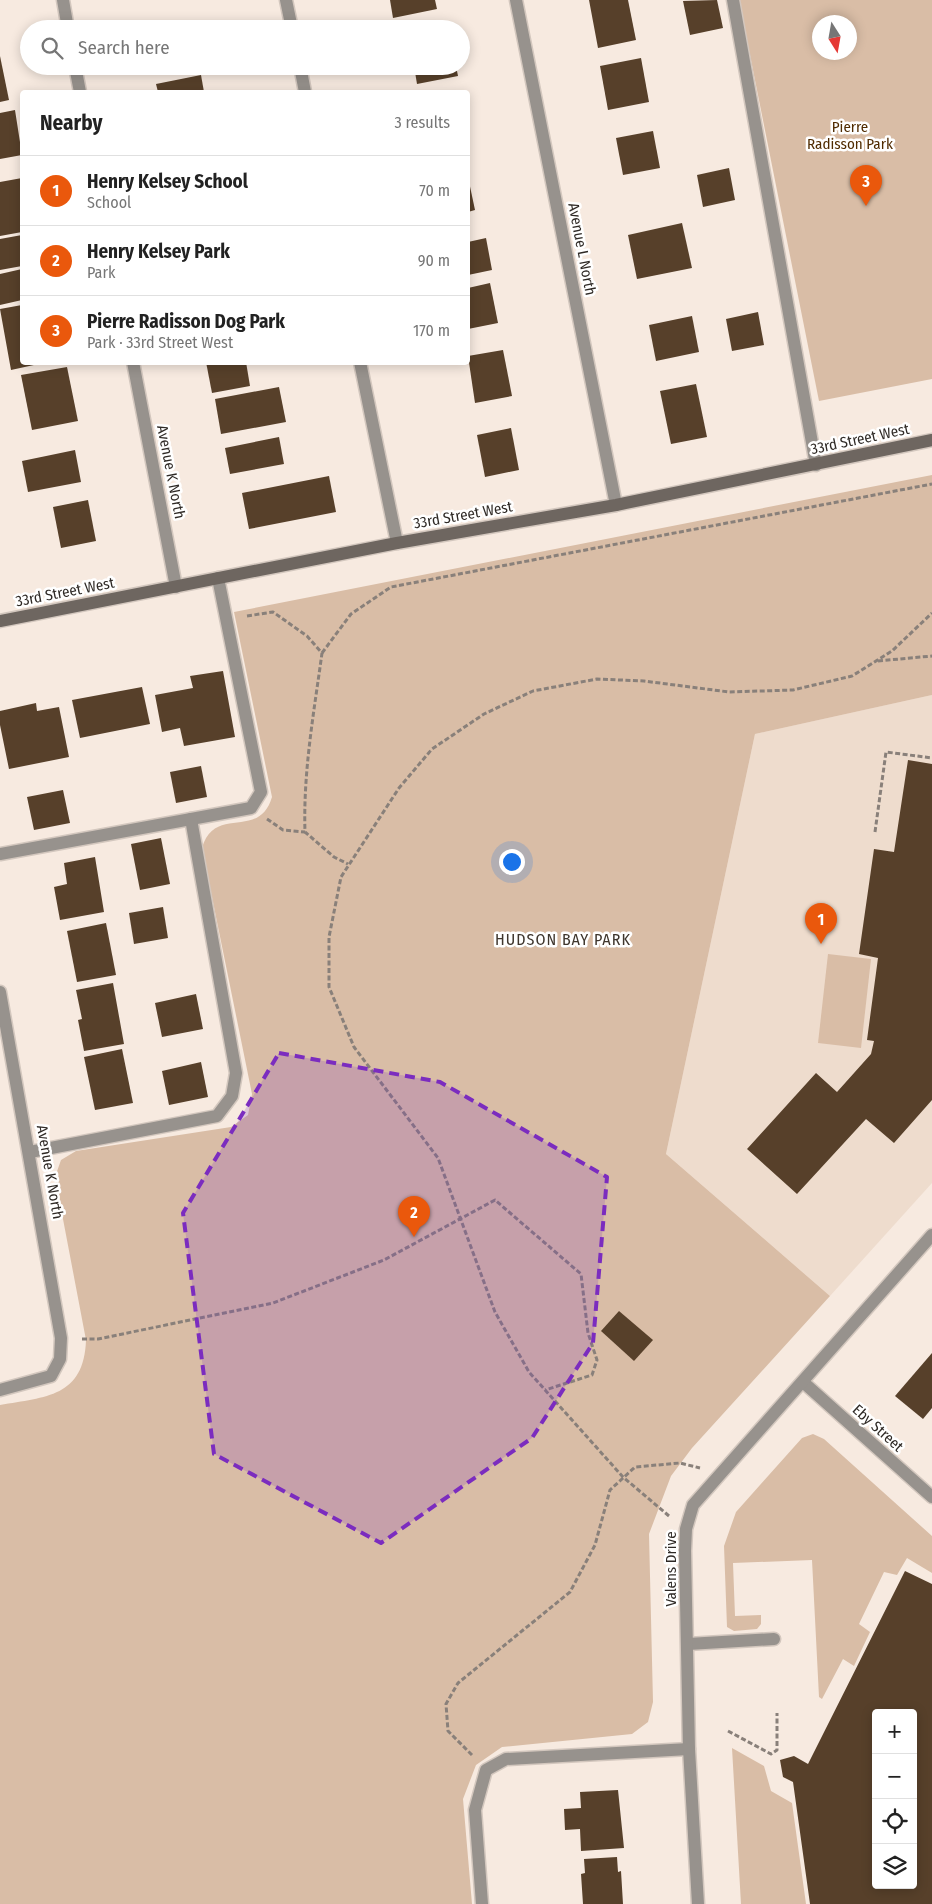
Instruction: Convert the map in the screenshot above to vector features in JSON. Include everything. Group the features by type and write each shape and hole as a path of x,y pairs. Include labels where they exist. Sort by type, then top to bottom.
{"main road":[{"name":"33rd Street West","path":"0,621 397,543 616,505 932,440"}],"street":[{"path":"62,0 66,20"},
{"path":"286,0 290,20"},
{"name":"Avenue L North","path":"516,0 616,505"},
{"path":"733,0 816,465"},
{"path":"77,75 80,90"},
{"path":"302,75 305,90"},
{"name":"Avenue K North","path":"134,365 176,587"},
{"path":"361,365 397,543"},
{"path":"0,854 250,808 261,792 218,578"},
{"path":"30,1152 217,1116 232,1096 236,1073 190,819"},
{"name":"Avenue K North","path":"0,992 30,1152 61,1338 60,1359 51,1376 0,1390"},
{"name":"Valens Drive","path":"698,1904 689,1749 686,1529 693,1505 932,1235"},
{"name":"Eby Street","path":"803,1382 932,1498"},
{"path":"688,1644 774,1639"},
{"path":"482,1904 475,1810 486,1770 506,1759 689,1749"}],"path":[{"path":"306,832 304,802 322,653 351,614 391,588 932,484"},
{"path":"226,619 273,612 307,636 322,653"},
{"path":"662,1511 622,1477 528,1372 495,1312 438,1158 354,1047 329,987 329,937 341,877 399,788 432,749 484,714 532,692 597,679 644,681 729,692 793,690 852,676 892,651 932,613"},
{"path":"875,662 932,656"},
{"path":"875,832 886,752 932,758"},
{"path":"250,808 283,830 306,832 334,857 348,864"},
{"path":"61,1338 98,1339 274,1303 384,1260 495,1200 581,1274 588,1333 597,1360 592,1375 545,1390"},
{"path":"486,1770 448,1731 446,1704 458,1683 570,1592 595,1545 610,1490 622,1477 635,1467 680,1462 687,1464"},
{"path":"728,1731 771,1754 778,1750 777,1712"}],"highlighted area":[{"path":"279,1053 440,1082 607,1177 593,1343 532,1438 381,1543 214,1454 183,1213"}],"shaded area":[{"path":"932,695 932,1183 830,1296 666,1154 755,734"}],"green space":[{"name":"Pierre Radisson Park","path":"739,0 932,0 932,379 819,401"},
{"path":"932,475 932,695 755,734 666,1154 830,1296 692,1448 671,1476 649,1534 653,1702 648,1722 632,1734 502,1747 476,1765 463,1799 472,1904 0,1904 0,1405 47,1396 60,1391 70,1384 78,1373 84,1359 86,1340 55,1177 61,1160 76,1151 231,1127 248,1115 252,1094 202,848 208,835 217,828 257,817 266,810 272,797 234,612"},
{"path":"828,954 871,959 861,1048 818,1043"},
{"path":"813,1434 824,1439 932,1536 932,1573 907,1558 897,1575 884,1572 859,1624 870,1632 854,1666 843,1659 822,1699 819,1697 812,1560 733,1563 735,1616 761,1615 761,1624 757,1629 734,1631 727,1627 724,1546 736,1512 802,1438"},
{"path":"732,1748 764,1766 771,1791 792,1803 806,1904 741,1904"}],"building":[{"path":"390,0 435,0 437,9 393,18"},
{"path":"589,0 628,0 636,40 598,48"},
{"path":"717,0 723,28 690,35 683,1"},
{"path":"0,56 9,100 0,102"},
{"path":"641,58 649,102 608,110 600,66"},
{"path":"201,75 204,90 158,90 156,84"},
{"path":"416,75 458,75 458,76 417,84"},
{"path":"15,110 20,155 0,159 0,113"},
{"path":"653,131 660,168 623,175 616,138"},
{"path":"729,168 735,200 703,207 697,175"},
{"path":"20,178 20,232 0,236 0,182"},
{"path":"470,186 475,210 470,211"},
{"path":"682,223 692,268 637,279 628,235"},
{"path":"20,235 20,266 0,270 0,239"},
{"path":"486,238 492,270 470,275 470,242"},
{"path":"20,269 20,300 0,305 0,274"},
{"path":"490,283 498,323 470,329 470,288"},
{"path":"20,305 20,365 34,365 11,370 0,309"},
{"path":"758,312 764,345 732,351 726,319"},
{"path":"692,316 699,352 656,361 649,325"},
{"path":"503,350 512,396 475,403 469,365 470,356"},
{"path":"207,365 246,365 250,386 212,393"},
{"path":"67,367 78,421 32,430 21,375"},
{"path":"696,384 707,437 671,444 660,391"},
{"path":"279,387 286,422 221,434 215,399"},
{"path":"511,428 519,470 485,477 477,435"},
{"path":"279,437 284,464 230,474 225,448"},
{"path":"75,450 81,482 28,492 22,461"},
{"path":"329,476 336,512 249,529 242,493"},
{"path":"88,500 96,541 61,548 53,507"},
{"path":"223,671 235,737 184,746 180,728 162,732 155,695 193,688 190,676"},
{"path":"142,687 150,724 80,738 72,700"},
{"path":"36,703 37,711 59,707 69,757 9,769 0,725 0,711"},
{"path":"908,760 932,764 932,1100 894,1143 866,1119 797,1194 747,1149 816,1073 837,1092 871,1054 874,1041 867,1040 878,958 859,954 874,849 894,852"},
{"path":"201,766 207,797 176,803 170,772"},
{"path":"63,790 70,823 34,830 27,797"},
{"path":"161,838 170,884 140,890 131,844"},
{"path":"95,857 104,912 60,920 54,887 67,884 64,863"},
{"path":"163,907 168,938 134,944 129,913"},
{"path":"106,923 116,975 77,982 67,931"},
{"path":"113,983 124,1044 84,1051 78,1020 82,1019 76,990"},
{"path":"196,994 203,1029 162,1037 155,1003"},
{"path":"122,1049 133,1103 95,1110 84,1057"},
{"path":"201,1062 208,1097 169,1105 162,1071"},
{"path":"619,1311 653,1340 634,1361 601,1331"},
{"path":"932,1353 932,1408 923,1419 895,1396"},
{"path":"905,1571 932,1584 932,1904 810,1904 793,1782 783,1777 780,1760 794,1756 808,1764"},
{"path":"618,1790 624,1848 581,1851 580,1829 565,1830 564,1809 581,1808 580,1792"},
{"path":"617,1857 618,1872 621,1871 623,1904 583,1904 581,1874 585,1873 584,1859"}],"place":[{"name":"Pierre Radisson Dog Park","path":"866,206"},
{"name":"Henry Kelsey School","path":"821,944"},
{"name":"Henry Kelsey Park","path":"414,1237"}],"district":[{"name":"HUDSON BAY PARK","path":"563,939"}]}
